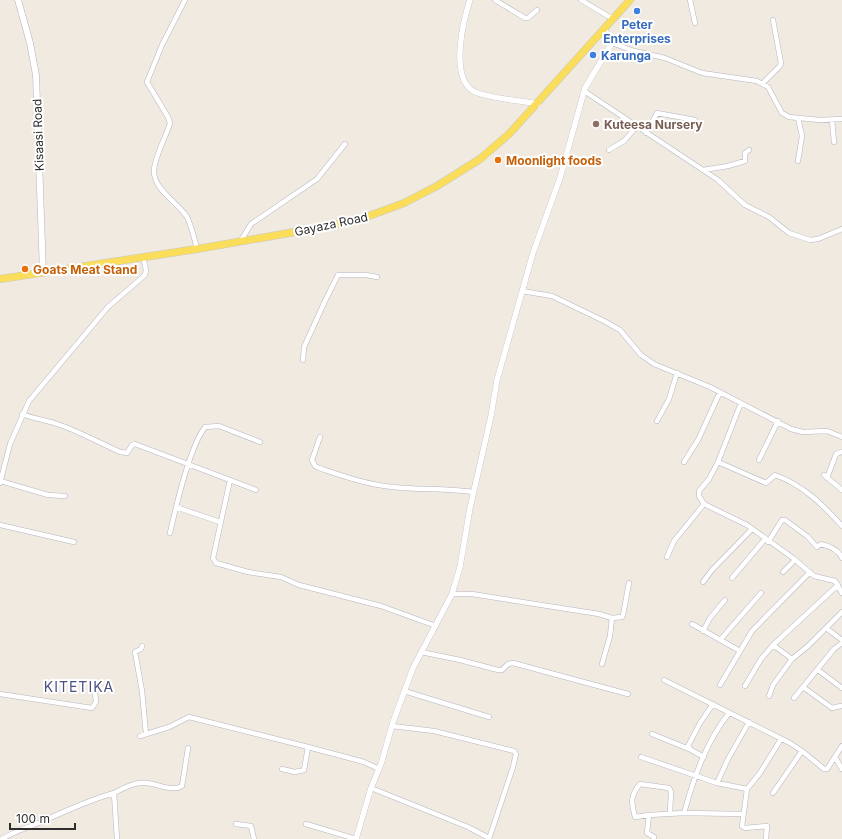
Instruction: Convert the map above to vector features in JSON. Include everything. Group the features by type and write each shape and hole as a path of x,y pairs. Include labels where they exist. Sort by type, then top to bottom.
{"main road":[{"name":"Kisaasi Road","path":"18,0 30,43 36,75 43,273"},
{"name":"Gayaza Road","path":"0,279 240,242 358,220 404,203 437,186 480,159 509,134 538,104 630,0"}],"street":[{"path":"185,0 162,45 147,82 170,123 155,167 155,176 161,189 186,216 191,227 197,249"},
{"path":"470,0 461,47 460,63 465,83 469,88 480,93 538,104"},
{"path":"495,0 525,18 528,18 537,10"},
{"path":"581,0 613,19"},
{"path":"690,0 695,22"},
{"path":"763,83 777,70 781,63 772,20"},
{"path":"604,29 612,40 612,43"},
{"path":"612,43 634,51 665,58 702,73 722,77 744,77 763,83 768,88 782,114 798,118 832,120 842,119"},
{"path":"306,824 356,839 371,788 404,691 421,652 452,594 460,568 473,492 491,416 497,380 532,253 566,157 584,91 592,74 612,43"},
{"path":"584,91 703,170 726,186 745,205 762,213 789,233 810,240 818,239 842,229"},
{"path":"646,133 657,113 695,120"},
{"path":"798,118 802,136 798,161"},
{"path":"832,120 834,142"},
{"path":"610,150 624,141 637,126"},
{"path":"240,242 251,224 317,179 345,144"},
{"path":"703,170 728,166 746,161 745,153 749,150"},
{"path":"65,496 41,493 0,482 10,444 29,400 108,307 145,275 146,270 142,257"},
{"path":"302,360 306,342 324,301 338,275 366,275 377,277"},
{"path":"522,291 552,296 604,321 620,330 640,355 648,360 720,392 797,431 822,430 842,437"},
{"path":"657,421 669,399 677,373"},
{"path":"684,462 698,440 720,392"},
{"path":"741,403 718,462 709,478 699,491 699,496 704,504 752,529 820,579 832,579 840,589 773,645 761,659 745,686"},
{"path":"22,414 32,418 46,419 63,425 120,452 127,453 133,444 256,490"},
{"path":"759,460 778,421"},
{"path":"170,533 176,507 189,465 205,427 211,425 219,426 260,442"},
{"path":"320,437 312,460 315,466 319,468 349,478 393,487 456,489 473,492"},
{"path":"842,452 836,454 826,477 842,490"},
{"path":"718,462 766,483 775,475 792,482 808,492 842,526"},
{"path":"230,480 213,558 216,563 248,572 282,577 299,585 381,606 436,626"},
{"path":"667,557 674,541 704,504"},
{"path":"176,507 220,522"},
{"path":"732,578 767,540 782,520 785,520 807,536 817,547 821,544 826,545 839,552 842,558"},
{"path":"0,526 74,542"},
{"path":"703,582 712,570 752,529"},
{"path":"783,572 795,560"},
{"path":"720,685 752,631 810,572"},
{"path":"452,594 472,594 599,614 612,618 622,617 623,615 629,583"},
{"path":"720,640 761,593"},
{"path":"703,631 725,600"},
{"path":"768,696 773,685 792,659 808,646 842,612"},
{"path":"602,664 610,636 612,618"},
{"path":"692,624 740,651"},
{"path":"794,698 834,649 842,642 826,628"},
{"path":"773,645 792,659"},
{"path":"142,646 141,649 135,652 142,691 146,734"},
{"path":"421,652 498,670 502,670 508,664 513,664 628,694"},
{"path":"818,670 842,688"},
{"path":"664,680 781,739 802,751 824,769 827,769 842,746"},
{"path":"803,688 832,708 841,706"},
{"path":"404,691 489,717"},
{"path":"0,694 92,708 96,702 95,692"},
{"path":"688,749 700,723 713,704"},
{"path":"684,813 694,776 721,723 729,713"},
{"path":"140,736 169,727 189,717 364,762 379,768"},
{"path":"717,783 749,722"},
{"path":"371,788 468,827 489,838 513,767 516,754 514,751 434,731 392,726"},
{"path":"652,734 704,757"},
{"path":"766,839 767,826 744,827 742,824 743,814 747,789 760,773 781,739"},
{"path":"282,769 295,772 304,770 308,747"},
{"path":"2,839 15,830 26,828 62,812 114,793 127,786 140,783 176,790 182,786 188,748"},
{"path":"773,793 802,751"},
{"path":"640,757 717,783 747,789"},
{"path":"835,757 842,769"},
{"path":"670,814 671,792 669,788 640,784 633,793 632,806 635,817 684,813 743,814"},
{"path":"114,793 117,839"},
{"path":"649,815 648,832 654,837 654,839"},
{"path":"236,824 251,826 254,839"}],"place":[{"name":"Peter Enterprises","path":"637,11"},
{"name":"Karunga","path":"593,55"},
{"name":"Kuteesa Nursery","path":"596,124"},
{"name":"Moonlight foods","path":"498,160"},
{"name":"Goats Meat Stand","path":"25,269"}],"district":[{"name":"KITETIKA","path":"79,686"}]}
